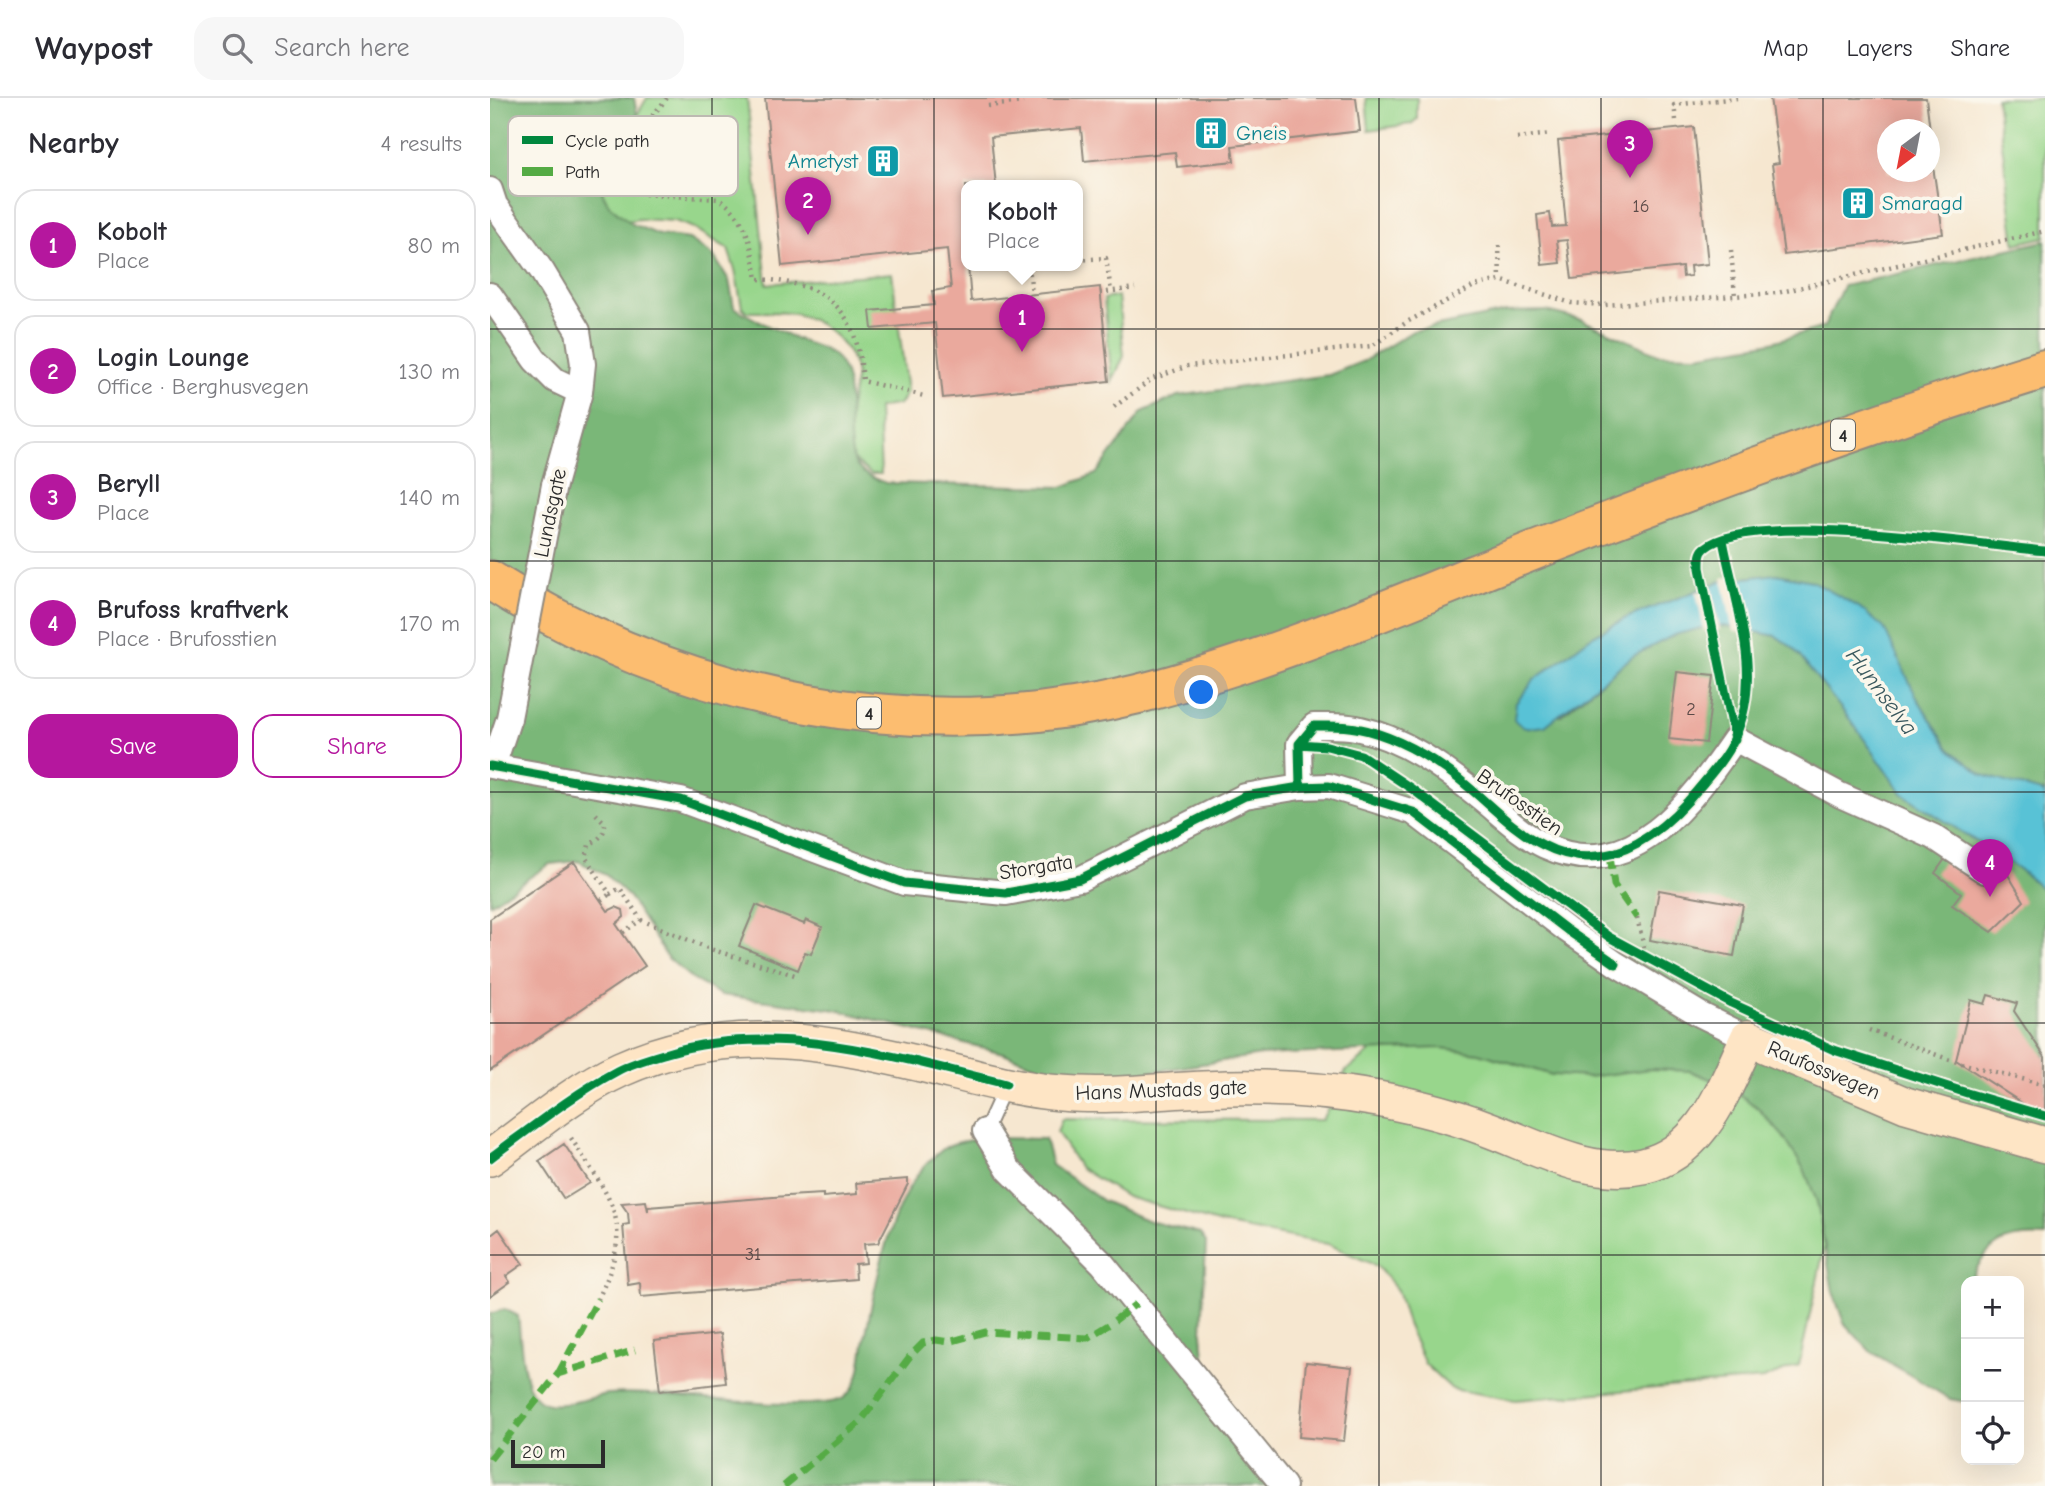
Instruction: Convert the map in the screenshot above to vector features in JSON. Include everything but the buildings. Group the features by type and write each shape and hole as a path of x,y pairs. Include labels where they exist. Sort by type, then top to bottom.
{"highway":[{"name":"4","path":"490,580 530,605 600,641 682,673 740,689 830,708 883,714 970,716 1049,710 1133,695 1267,656 1788,454 2045,369"}],"main road":[{"name":"Hans Mustads gate","path":"490,1158 553,1111 618,1070 667,1053 712,1043 754,1039 797,1040 835,1045 1006,1084 1060,1093 1116,1094 1274,1087 1350,1095 1411,1107 1481,1126 1562,1158 1599,1168 1625,1170 1665,1159 1696,1136 1712,1113 1748,1038"},
{"name":"Raufossvegen","path":"1748,1038 1906,1105 2045,1144"}],"street":[{"name":"Lundsgate","path":"490,190 495,205 542,271 578,331 583,364 580,392 554,485 509,718 491,766"},
{"path":"490,295 535,360 555,380 580,392"},
{"name":"Brufosstien","path":"1300,787 1299,744 1314,726 1355,728 1410,748 1447,770 1544,846 1575,856 1610,855 1630,848 1662,827 1696,792 1735,739 1840,795 1934,837 1985,872"},
{"name":"Storgata","path":"491,766 681,800 904,883 1006,893 1080,879 1245,796 1300,787 1329,786 1413,812 1567,930 1616,964"},
{"name":"Raufossvegen","path":"1616,964 1701,1015 1748,1038"},
{"path":"985,1131 1008,1169 1102,1263 1284,1486"}],"lane":[{"path":"985,1131 1006,1084"}],"path":[{"path":"653,116 667,98"},
{"path":"1676,120 1674,105 1737,98"},
{"path":"988,106 1023,102"},
{"path":"1517,138 1551,134"},
{"path":"673,196 719,199 728,204 741,220 751,242 757,279 814,289 830,300 842,313 854,335 861,358 863,382 924,396"},
{"path":"1115,407 1152,379 1188,366 1372,346 1407,322 1474,286 1500,280 1571,303 1605,305 1777,293 2045,231"},
{"path":"1499,245 1500,280"},
{"path":"1731,250 1735,296"},
{"path":"1083,260 1106,258 1111,291"},
{"path":"1030,271 1032,295"},
{"path":"1100,293 1135,288"},
{"path":"587,810 605,823 603,835 589,845 586,858 611,894"},
{"path":"601,900 620,888 641,920 710,949 798,976"},
{"path":"1637,918 1646,955"},
{"path":"622,933 641,920"},
{"path":"1870,1030 1953,1061 2045,1085"},
{"path":"589,1167 604,1189 619,1238 613,1265 598,1299"}],"green space":[{"path":"490,98 634,98 636,116 508,116 508,196 604,196 609,205 632,224 659,235 689,239 713,255 729,280 734,307 773,328 824,349 841,364 849,391 851,451 855,463 865,473 886,483 1062,487 1096,474 1142,412 1178,396 1329,375 1364,361 1413,331 1506,312 1546,311 1582,320 1658,354 1698,355 1772,342 1824,327 1843,286 2045,241 2045,793 1983,776 1949,749 1916,696 1812,581 1776,574 1722,581 1626,618 1591,637 1534,680 1560,716 1633,656 1674,635 1705,627 1726,626 1776,636 1793,648 1852,722 1903,794 2019,869 2045,891 2045,1237 2018,1237 1998,1244 1983,1258 1972,1276 1961,1276 1961,1401 1950,1399 1870,1351 1844,1323 1833,1292 1817,1202 1804,1169 1783,1136 1757,1107 1725,1085 1690,1071 1650,1069 1588,1077 1552,1075 1479,1053 1441,1048 1261,1055 1071,1084 1057,1073 1003,1053 837,1010 721,995 692,979 667,957 629,897 606,875 578,861 550,864 490,904"},
{"path":"647,98 747,98 767,284 892,273 907,392 900,404 878,408 881,474 871,474 842,451 856,374 850,355 837,338 821,325 802,316 747,312 742,307 728,249 694,228 675,221 639,219 622,222 602,196 738,196 738,116 636,116"},
{"path":"1366,98 1417,98 1417,119 1411,124 1369,130"},
{"path":"1996,98 2045,98 2045,237 2015,244"},
{"path":"1118,296 1124,356 1112,382 1104,299"},
{"path":"1497,986 1872,1141 1824,1249 1799,1365 1763,1379 1515,1400 1452,1389 1425,1364 1407,1324 1397,1290 1377,1266 1328,1244 1221,1224 1127,1197 1080,1168 1057,1132 1062,1119 1322,1120 1346,1071 1394,1034"},
{"path":"997,1138 1045,1139 1052,1165 1103,1201 1149,1221 1200,1234 1206,1242 1202,1333 1205,1370 1280,1486 490,1486 490,1314 505,1309 518,1316 525,1375 534,1395 547,1404 564,1404 608,1394 629,1393 752,1403 832,1402 845,1397 858,1378 880,1265 896,1214 921,1171 945,1148 961,1142"}],"water":[{"name":"Hunnselva","path":"1776,574 1812,581 1859,607 1884,628 1916,696 1949,749 1983,775 2045,793 2045,891 2019,869 1903,794 1852,722 1793,648 1776,636 1725,626 1705,627 1674,635 1633,656 1545,726 1524,727 1514,719 1516,703 1534,680 1591,637 1626,618 1722,581"}],"pier":[{"path":"1739,575 1752,635 1733,631 1722,578"},
{"path":"1712,589 1720,630 1704,631 1696,592"}],"marked path":[{"path":"1610,855 1614,885 1637,918"},
{"path":"558,1374 598,1299"},
{"path":"784,1486 860,1422 923,1343 936,1340 949,1342 985,1332 1087,1338 1136,1304"},
{"path":"490,1459 558,1374 635,1350"}],"cycle path":[{"path":"1735,739 1700,568 1701,555 1705,548 1730,537 1769,531 1816,530 1921,537 2045,551"},
{"path":"1300,787 1299,744 1314,726 1351,727 1392,739 1426,756 1459,779 1517,829 1543,845 1584,857 1623,850 1640,841 1673,816 1714,770 1731,746 1743,713 1747,664 1740,614 1723,540"},
{"path":"1299,744 1327,746 1361,755 1412,789 1609,937 1731,1003 1834,1050 2045,1116"},
{"path":"490,766 681,800 904,883 1006,893 1080,879 1245,796 1300,787 1329,786 1413,812 1567,930 1616,964"},
{"path":"490,1158 568,1101 617,1071 661,1055 709,1044 752,1040 837,1046 1006,1084"}],"place":[{"name":"Gneis","path":"1211,133"},
{"name":"Ametyst","path":"883,161"},
{"name":"Beryll","path":"1630,178"},
{"name":"Smaragd","path":"1858,203"},
{"name":"Login Lounge","path":"808,235"},
{"name":"Kobolt","path":"1022,352"},
{"name":"Brufoss kraftverk","path":"1990,897"}]}
